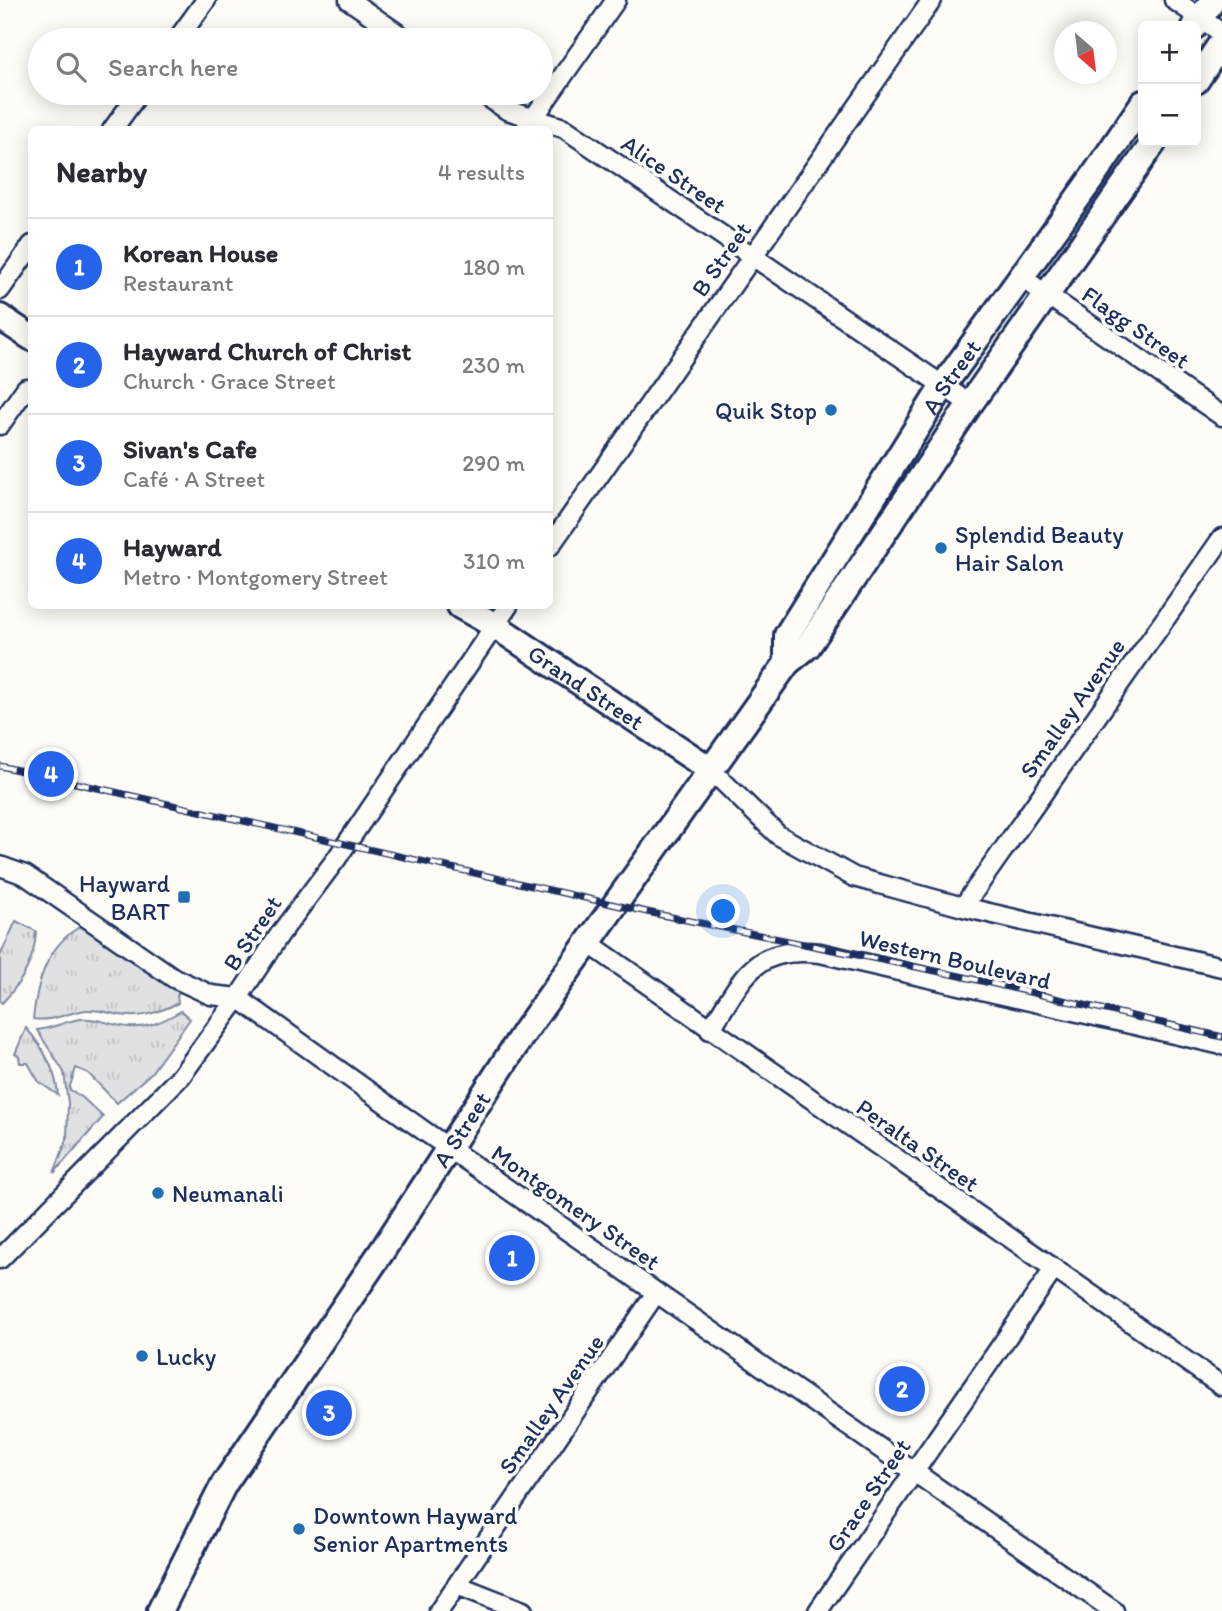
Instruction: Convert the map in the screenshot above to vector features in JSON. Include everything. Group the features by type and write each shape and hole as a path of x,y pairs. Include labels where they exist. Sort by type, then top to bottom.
{"main road":[{"path":"1201,74 1222,43"},
{"name":"A Street","path":"787,663 787,635 943,386 1138,110"},
{"name":"A Street","path":"160,1611 224,1484 450,1148 506,1060 787,663 808,646 970,404 1151,147"},
{"path":"0,317 28,335"},
{"name":"Grand Street","path":"474,609 501,615 710,770"}],"street":[{"path":"186,28 206,0"},
{"path":"349,0 390,28"},
{"path":"553,90 616,0"},
{"name":"B Street","path":"553,542 932,0"},
{"path":"1174,0 1203,15 1222,33"},
{"path":"115,126 130,105"},
{"name":"Alice Street","path":"500,105 530,123 550,126"},
{"path":"530,123 543,105"},
{"name":"Alice Street","path":"553,126 564,128 970,404"},
{"path":"0,290 28,251"},
{"name":"Flagg Street","path":"1021,277 1222,416"},
{"path":"0,425 26,388"},
{"name":"Smalley Avenue","path":"963,907 1222,538"},
{"name":"B Street","path":"0,1259 181,1076 284,928 337,858 501,615"},
{"path":"710,770 778,835 854,877 963,907 1222,967"},
{"name":"Montgomery Street","path":"0,866 25,875 174,978 211,995 237,998 1114,1611"},
{"name":"Peralta Street","path":"587,942 1222,1386"},
{"name":"Western Boulevard","path":"710,1030 758,963 774,954 797,950 1222,1045"},
{"name":"Grace Street","path":"818,1611 1054,1269"},
{"name":"Smalley Avenue","path":"439,1611 656,1293"},
{"path":"457,1585 523,1611"}],"green space":[{"path":"16,921 36,931 35,942 26,970 2,1003 0,956"},
{"path":"81,926 180,989 178,1003 143,1015 128,1016 91,1010 47,1019 33,1019 37,992 51,954 69,934"},
{"path":"181,1011 190,1019 151,1073 117,1103 88,1073 76,1068 69,1089 103,1117 54,1173 67,1139 68,1103 64,1072 37,1030 87,1019 143,1027 163,1021"},
{"path":"26,1028 47,1059 58,1095 39,1082 28,1063 20,1063 19,1056 15,1054"}],"railway":[{"path":"0,766 647,912 960,976 1222,1037"}],"place":[{"name":"Quik Stop","path":"831,410"},
{"name":"Splendid Beauty Hair Salon","path":"941,548"},
{"name":"Hayward","path":"51,774"},
{"name":"Hayward BART","path":"184,897"},
{"name":"Neumanali","path":"158,1193"},
{"name":"Korean House","path":"512,1258"},
{"name":"Lucky","path":"142,1356"},
{"name":"Hayward Church of Christ","path":"902,1389"},
{"name":"Sivan's Cafe","path":"329,1413"},
{"name":"Downtown Hayward Senior Apartments","path":"299,1529"}]}
